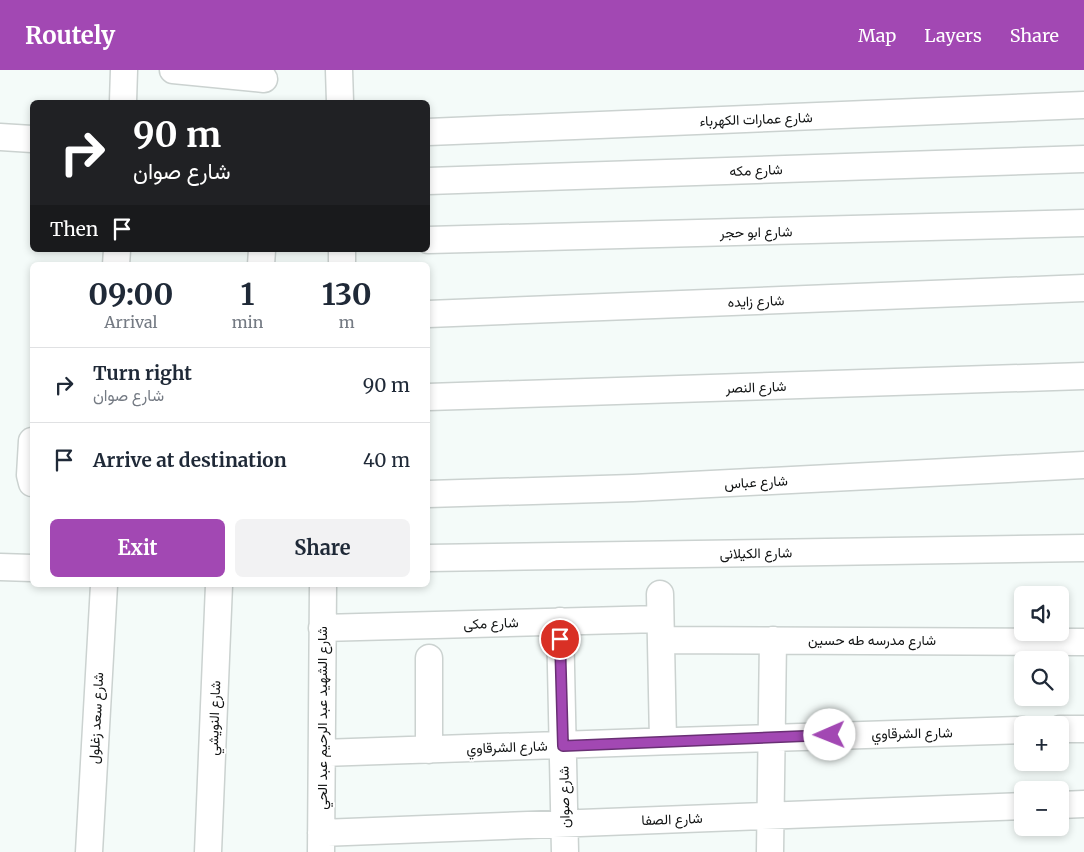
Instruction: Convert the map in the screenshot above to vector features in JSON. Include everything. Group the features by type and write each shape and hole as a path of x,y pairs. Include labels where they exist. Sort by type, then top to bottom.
{"street":[{"path":"123,100 124,70"},
{"path":"173,70 264,84"},
{"path":"339,70 340,100"},
{"name":"شارع عمارات الكهرباء","path":"430,132 1084,106"},
{"path":"0,138 30,140"},
{"name":"شارع مكه","path":"430,181 1084,159"},
{"name":"شارع ابو حجر","path":"430,240 1084,223"},
{"name":"شارع زايده","path":"430,314 1084,288"},
{"name":"شارع النصر","path":"430,397 1084,376"},
{"name":"شارع عباس","path":"430,494 633,488 1084,465"},
{"name":"شارع الكيلانى","path":"430,558 1084,548"},
{"path":"0,567 30,568"},
{"name":"شارع سعد زغلول","path":"89,852 104,587"},
{"name":"شارع النويشي","path":"208,852 219,587"},
{"name":"شارع الشهيد عبد الرحيم عبد الحي","path":"321,842 323,587"},
{"path":"660,618 663,741"},
{"name":"شارع مكى","path":"322,628 660,618"},
{"name":"شارع مدرسه طه حسين","path":"660,618 773,640 1084,642"},
{"name":"شارع صوان","path":"560,621 565,852"},
{"path":"770,852 773,640"},
{"path":"429,658 429,750"},
{"path":"1069,729 1084,729"},
{"name":"شارع الشرقاوي","path":"322,753 563,746 773,736 1014,730"},
{"path":"1069,805 1084,804"},
{"name":"شارع الصفا","path":"321,842 565,823 1014,806"}],"route":[{"path":"560,639 563,746 830,735"}]}
